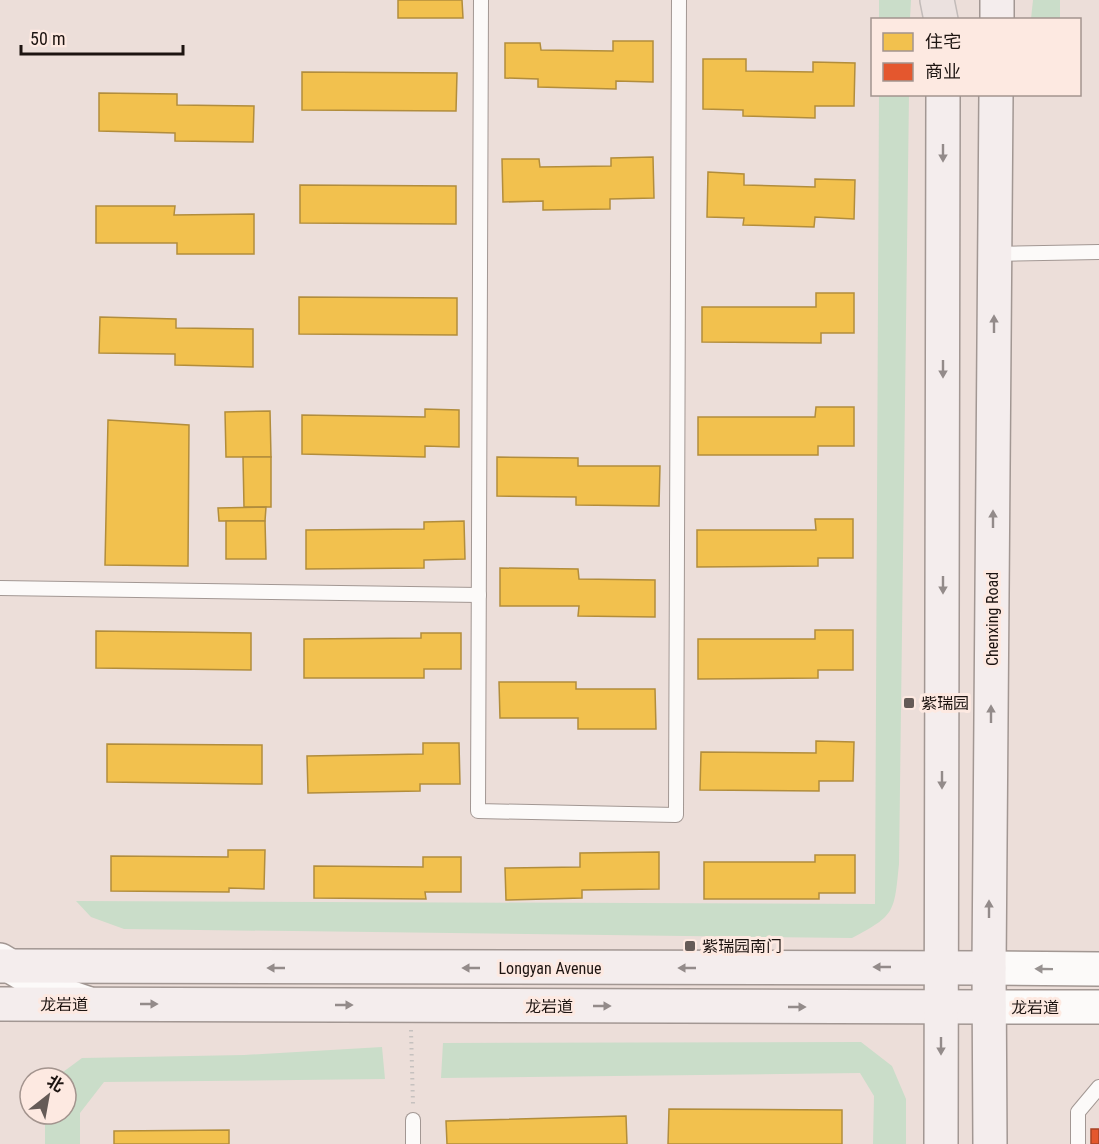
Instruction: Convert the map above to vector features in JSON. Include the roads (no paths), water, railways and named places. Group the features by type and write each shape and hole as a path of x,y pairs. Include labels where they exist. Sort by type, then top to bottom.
{"main road":[{"path":"937,0 942,18"},
{"path":"942,18 944,0"},
{"path":"997,0 997,18"},
{"path":"941,1144 943,96"},
{"name":"Chenxing Road","path":"990,1144 989,968 996,96"},
{"name":"Longyan Avenue","path":"3,964 413,968 989,968"},
{"name":"龙岩道","path":"0,1004 989,1007"}],"street":[{"path":"3,964 52,991 90,1004"},
{"name":"Longyan Avenue","path":"989,968 1099,969"},
{"name":"龙岩道","path":"989,1007 1099,1007"}],"lane":[{"path":"481,0 478,811 676,815 679,0"},
{"path":"995,254 1099,252"},
{"path":"0,588 479,595"},
{"path":"1078,1144 1078,1112 1099,1087"},
{"path":"413,1120 413,1144"}],"place":[{"name":"紫瑞园","path":"909,703"},
{"name":"紫瑞园南门","path":"690,946"}]}
